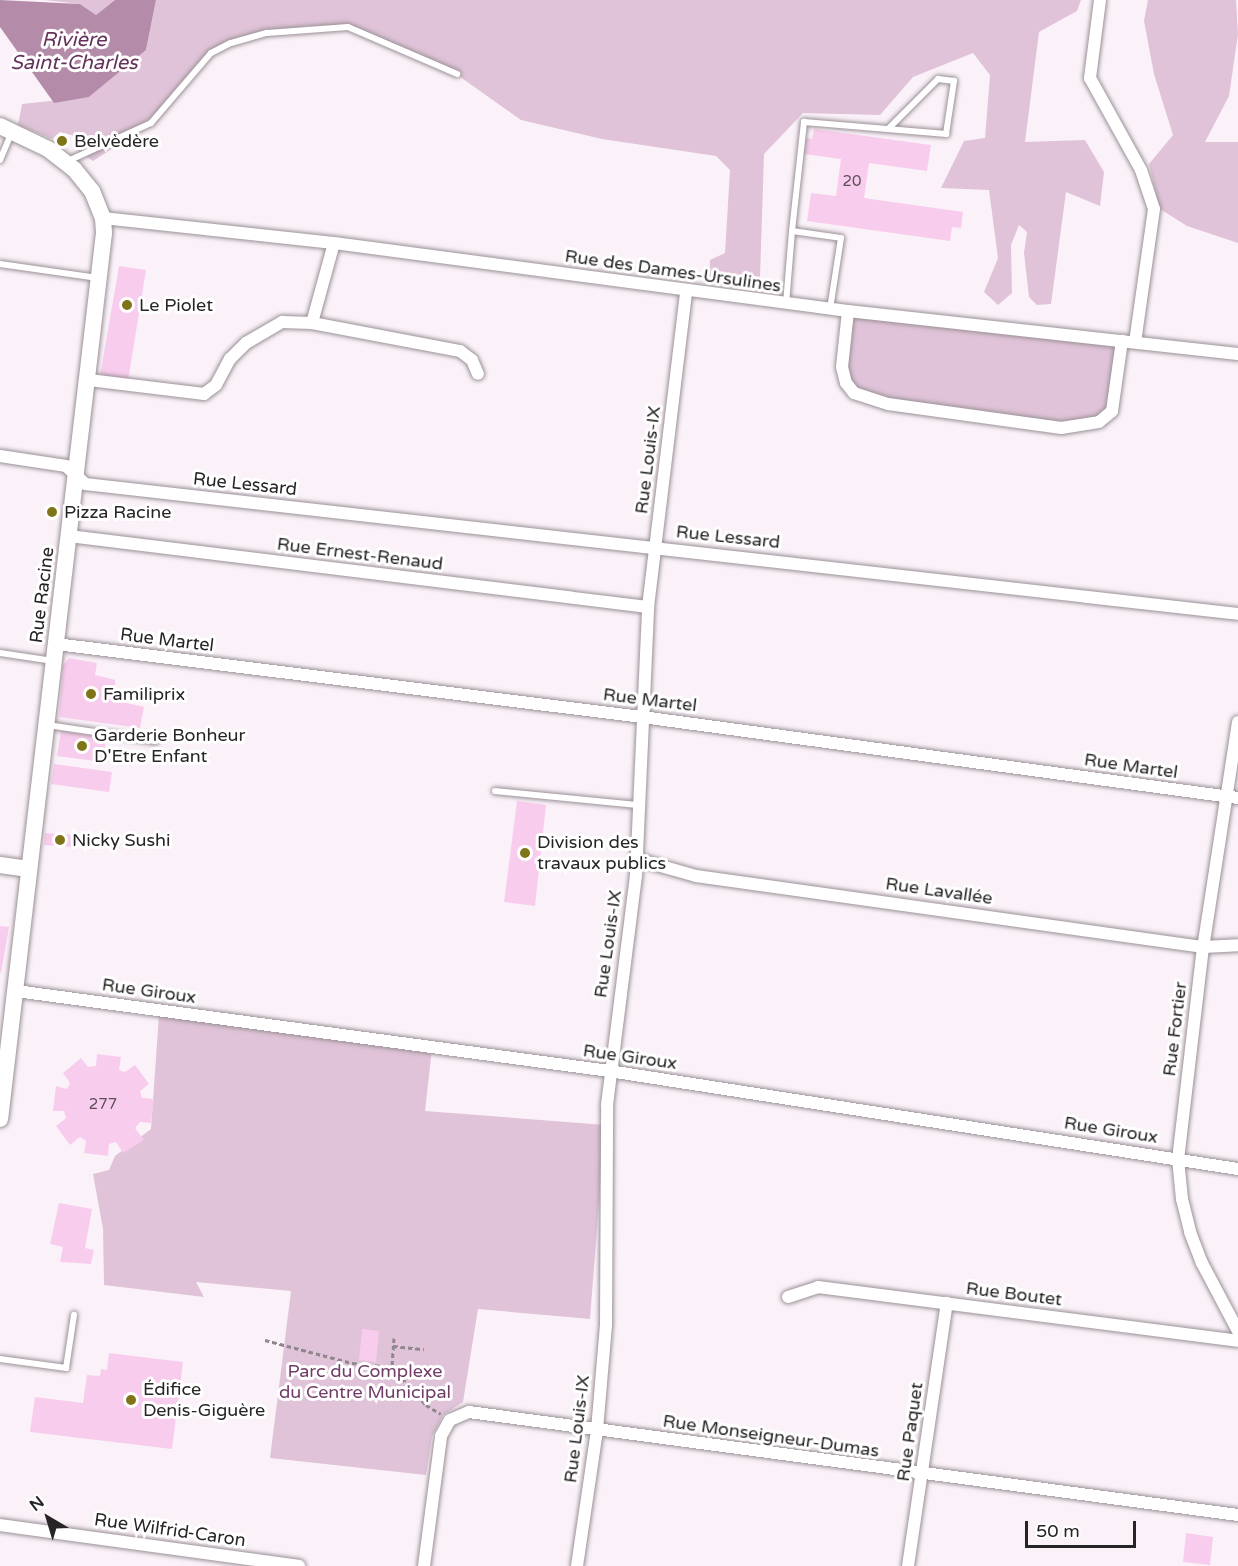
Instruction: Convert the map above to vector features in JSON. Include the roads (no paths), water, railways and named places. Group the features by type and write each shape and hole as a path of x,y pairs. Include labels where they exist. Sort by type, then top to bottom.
{"main road":[{"name":"Rue Racine","path":"0,1110 16,991 28,869 75,474 101,279 103,218 92,191 66,162 6,129"},
{"path":"0,865 28,869"}],"street":[{"path":"848,312 842,367 846,383 854,393 888,404 1061,428 1099,422 1112,411 1129,341 1154,209 1141,170 1090,78 1100,0"},
{"name":"Rue des Dames-Ursulines","path":"103,218 334,243 848,312 1238,354"},
{"path":"312,323 334,243"},
{"name":"Rue Louis-IX","path":"577,1566 597,1430 606,1325 609,1071 636,859 648,607 686,291"},
{"path":"88,380 204,394 216,385 230,359 246,343 282,322 312,323 459,351 472,360 478,374"},
{"name":"Rue Lessard","path":"0,456 66,466 86,484 1238,614"},
{"name":"Rue Ernest-Renaud","path":"69,536 648,607"},
{"name":"Rue Martel","path":"55,653 642,717 1232,798"},
{"name":"Rue Fortier","path":"1238,722 1232,798 1203,946 1178,1159 1182,1199 1190,1232 1202,1263 1238,1330"},
{"name":"Rue Lavallée","path":"636,859 696,876 1203,946 1238,945"},
{"name":"Rue Giroux","path":"16,991 609,1071 1238,1169"},
{"name":"Rue Boutet","path":"788,1297 818,1287 1238,1341"},
{"name":"Rue Paquet","path":"908,1566 947,1304"},
{"name":"Rue Monseigneur-Dumas","path":"424,1566 438,1446 450,1420 469,1412 922,1475 1238,1515"},
{"name":"Rue Wilfrid-Caron","path":"0,1525 299,1566"}],"lane":[{"path":"66,162 151,123 211,53 231,43 267,33 348,27 457,74"},
{"path":"786,304 804,122 946,134 954,81 938,79 889,128"},
{"path":"0,160 6,129"},
{"path":"792,231 841,238 830,309"},
{"path":"0,264 101,279"},
{"path":"0,653 55,653"},
{"path":"46,725 156,741"},
{"path":"495,791 639,805"},
{"path":"0,1359 66,1368 74,1315"}],"water":[{"name":"Rivière Saint-Charles","path":"0,0 80,4 96,15 115,0 156,0 146,50 89,97 54,103 0,27"}],"place":[{"name":"Belvèdère","path":"62,141"},
{"name":"Le Piolet","path":"127,305"},
{"name":"Pizza Racine","path":"52,512"},
{"name":"Familiprix","path":"91,694"},
{"name":"Garderie Bonheur D'Etre Enfant","path":"82,746"},
{"name":"Nicky Sushi","path":"60,840"},
{"name":"Division des travaux publics","path":"525,853"},
{"name":"Édifice Denis-Giguère","path":"131,1400"}],"park label":[{"name":"Parc du Complexe du Centre Municipal","path":"365,1382"}]}
